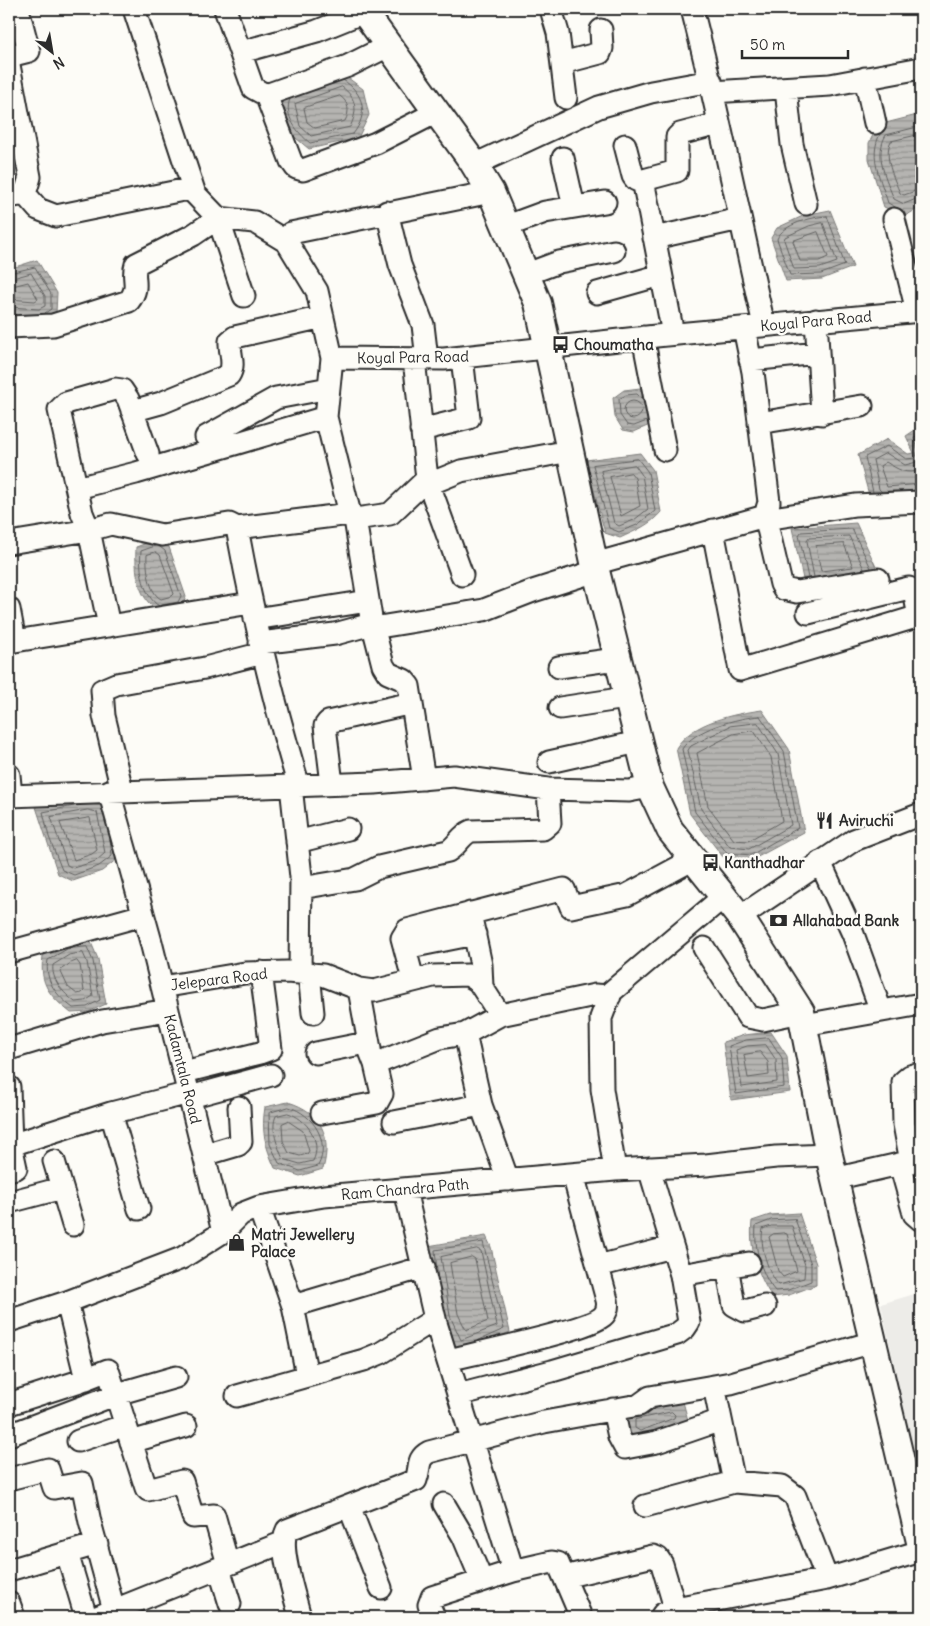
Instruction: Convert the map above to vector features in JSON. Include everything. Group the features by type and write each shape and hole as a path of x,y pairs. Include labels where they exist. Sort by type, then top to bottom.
{"main road":[{"path":"363,10 437,112 491,192 538,303 616,659 650,787 670,830 722,898 740,917 802,1018 832,1167 921,1546"}],"street":[{"path":"9,56 29,51 18,13 14,9"},
{"path":"134,9 195,194 218,218 244,296"},
{"path":"225,9 253,88 266,95 291,161 296,168 304,170 376,143 437,112"},
{"path":"551,9 558,34 566,98"},
{"path":"692,9 712,87 718,124 740,219 754,326 750,360 769,502 766,517 781,584 784,589 797,592 878,579"},
{"path":"241,52 317,31 363,10"},
{"path":"562,63 600,52 602,48 601,30"},
{"path":"266,95 348,66 388,46"},
{"path":"9,65 30,177 17,196 38,209 56,216 193,188"},
{"path":"474,165 599,107 651,92 712,87 786,89 830,85 921,68"},
{"path":"865,78 875,123"},
{"path":"786,89 792,144 806,204"},
{"path":"625,145 633,176 636,180 643,180 677,171 677,137 680,134 718,124"},
{"path":"563,158 574,207"},
{"path":"643,180 673,334"},
{"path":"287,242 292,233 491,192"},
{"path":"507,226 545,212 605,202"},
{"path":"387,212 400,265 422,325 420,359 422,430 428,481 462,575"},
{"path":"9,327 53,325 130,301 135,294 137,285 133,271 136,264 193,235 218,218 254,222 287,242 317,291 332,358 326,417 352,516 373,626 383,665 388,673 404,680 409,686 424,779"},
{"path":"654,238 740,219"},
{"path":"894,219 919,311"},
{"path":"527,274 559,262 614,251"},
{"path":"597,293 661,275"},
{"name":"Koyal Para Road","path":"332,358 420,359 462,357 642,337 919,311"},
{"path":"132,411 161,403 229,375 233,370 233,361 229,349 230,341 235,337 323,317"},
{"path":"816,320 822,414"},
{"path":"642,337 665,450"},
{"path":"750,360 818,353"},
{"path":"422,430 469,418 462,357"},
{"path":"206,438 276,398 329,388"},
{"path":"109,626 89,530 82,513 59,410 66,403 115,389 122,390 148,454"},
{"path":"759,423 862,406"},
{"path":"76,488 136,473 326,417"},
{"path":"9,543 89,530 111,524 162,535 229,524 237,528 390,514 428,481 468,470 570,451"},
{"path":"262,648 373,626 484,610 595,568 713,530 766,517 855,505 921,502"},
{"path":"237,528 253,611 295,786 305,973 313,1013"},
{"path":"713,530 740,670 916,617 920,619 914,590 909,588 808,613"},
{"path":"9,609 12,642 109,626 368,601"},
{"name":"Kadamtala Road","path":"224,1232 144,915 116,791 104,716 102,690 116,684 206,668 262,648"},
{"path":"559,667 616,659"},
{"path":"560,708 626,698"},
{"path":"332,784 325,726 328,722 412,703"},
{"path":"549,762 638,742"},
{"path":"9,774 10,796 295,786 454,776 548,789 629,791 650,787"},
{"path":"301,888 355,879 379,867 448,850 457,845 465,834 471,831 544,829 550,822 548,789"},
{"path":"740,917 854,840 921,814"},
{"path":"297,842 348,829"},
{"path":"413,979 402,938 407,930 472,924 564,888 571,907 627,895 692,860"},
{"path":"820,862 853,934 881,1011"},
{"path":"615,1170 602,1089 601,1018 611,992 722,898"},
{"path":"9,952 144,915"},
{"path":"472,924 482,965 482,988"},
{"path":"704,948 748,1017 763,1020 802,1018 881,1011 921,1004"},
{"path":"184,1072 260,1053 271,1048 261,972"},
{"name":"Jelepara Road","path":"162,987 261,972 323,975 359,989 374,991 413,979 433,976 468,975 478,981 500,1015"},
{"path":"322,1113 376,1103 382,1094 359,989"},
{"path":"373,1057 440,1038 465,1034 500,1015 595,995 610,996"},
{"path":"9,1049 102,1021 168,1010"},
{"path":"465,1034 481,1105 508,1180"},
{"path":"316,1054 361,1044 368,1046 373,1057"},
{"path":"921,1073 910,1076 903,1082 902,1090 904,1124 911,1162 914,1214 921,1220"},
{"path":"11,1145 111,1113 271,1075"},
{"path":"9,1087 11,1145 16,1166 9,1170"},
{"path":"394,1122 481,1105"},
{"path":"204,1155 238,1145 241,1142 239,1107"},
{"path":"111,1113 139,1209"},
{"path":"54,1161 73,1225"},
{"name":"Ram Chandra Path","path":"9,1321 67,1302 182,1258 224,1232 241,1214 259,1207 324,1196 615,1170 648,1168 832,1167 911,1162"},
{"path":"458,1395 552,1371 677,1334 685,1328 689,1322 681,1274 648,1168"},
{"path":"448,1360 572,1330 597,1320 604,1315 608,1307 573,1174"},
{"path":"9,1202 62,1188"},
{"path":"405,1190 435,1319 514,1571"},
{"path":"259,1207 293,1306 307,1375"},
{"path":"598,1266 672,1247"},
{"path":"681,1274 750,1263"},
{"path":"727,1266 734,1305 745,1311 765,1306"},
{"path":"293,1306 424,1267"},
{"path":"67,1302 86,1379"},
{"path":"237,1396 381,1353 435,1319"},
{"path":"300,1617 284,1542 284,1535 290,1526 408,1485 416,1480 421,1456 472,1439 639,1405 650,1397 714,1386 873,1342"},
{"path":"9,1404 108,1370 146,1488 148,1490 182,1481 192,1517 214,1515 230,1604"},
{"path":"9,1435 117,1394 176,1377"},
{"path":"714,1386 734,1482"},
{"path":"613,1409 619,1437 625,1448 657,1442 721,1420"},
{"path":"78,1441 186,1426"},
{"path":"9,1478 48,1469 54,1488 82,1483 96,1544 105,1614 284,1542"},
{"path":"645,1506 734,1482 782,1486 795,1496 827,1579"},
{"path":"444,1504 463,1536 482,1581"},
{"path":"349,1506 381,1588"},
{"path":"9,1570 96,1544"},
{"path":"564,1578 653,1556 658,1558 662,1564 668,1613 827,1579 921,1551"},
{"path":"67,1553 86,1617"},
{"path":"434,1617 429,1605 432,1597 514,1571 552,1562 558,1563 581,1617"},
{"path":"9,1603 14,1617"}],"shaded area":[{"path":"921,1292 921,1489 881,1304"}],"water":[{"path":"344,75 363,89 369,115 358,138 309,149 290,133 282,106 284,97"},
{"path":"921,114 921,207 905,216 884,207 869,159 869,143 878,125"},
{"path":"830,210 853,267 822,279 786,281 771,238 777,228 805,215"},
{"path":"37,260 57,293 56,313 41,321 9,318 9,269"},
{"path":"640,388 653,404 654,423 634,432 623,430 615,417 613,398 624,390"},
{"path":"921,426 921,503 869,495 858,455 887,439 908,454 914,453 906,436"},
{"path":"640,453 653,470 661,512 647,524 620,538 605,533 586,460"},
{"path":"856,523 882,580 806,593 792,528"},
{"path":"158,539 169,547 186,597 182,606 158,611 146,598 139,583 136,547"},
{"path":"762,710 789,749 804,832 752,860 723,857 690,814 676,748 683,739 703,726 727,717"},
{"path":"88,798 105,801 117,859 102,871 73,881 58,874 36,807"},
{"path":"90,940 98,959 106,1004 88,1012 71,1013 57,1001 48,989 43,975 43,956 65,944"},
{"path":"771,1032 787,1056 790,1092 731,1100 723,1042 744,1035"},
{"path":"288,1102 300,1106 309,1112 322,1127 326,1146 323,1169 300,1176 275,1168 265,1138 263,1124 265,1107"},
{"path":"799,1213 816,1264 816,1285 789,1295 772,1297 762,1279 755,1260 751,1231 752,1221 770,1215"},
{"path":"486,1236 491,1247 510,1332 454,1355 428,1246"},
{"path":"682,1398 689,1424 638,1443 626,1437 618,1413"}],"place":[{"name":"Choumatha","path":"560,344"},
{"name":"Aviruchi","path":"825,820"},
{"name":"Kanthadhar","path":"710,862"},
{"name":"Allahabad Bank","path":"779,920"},
{"name":"Matri Jewellery Palace","path":"237,1243"}]}
